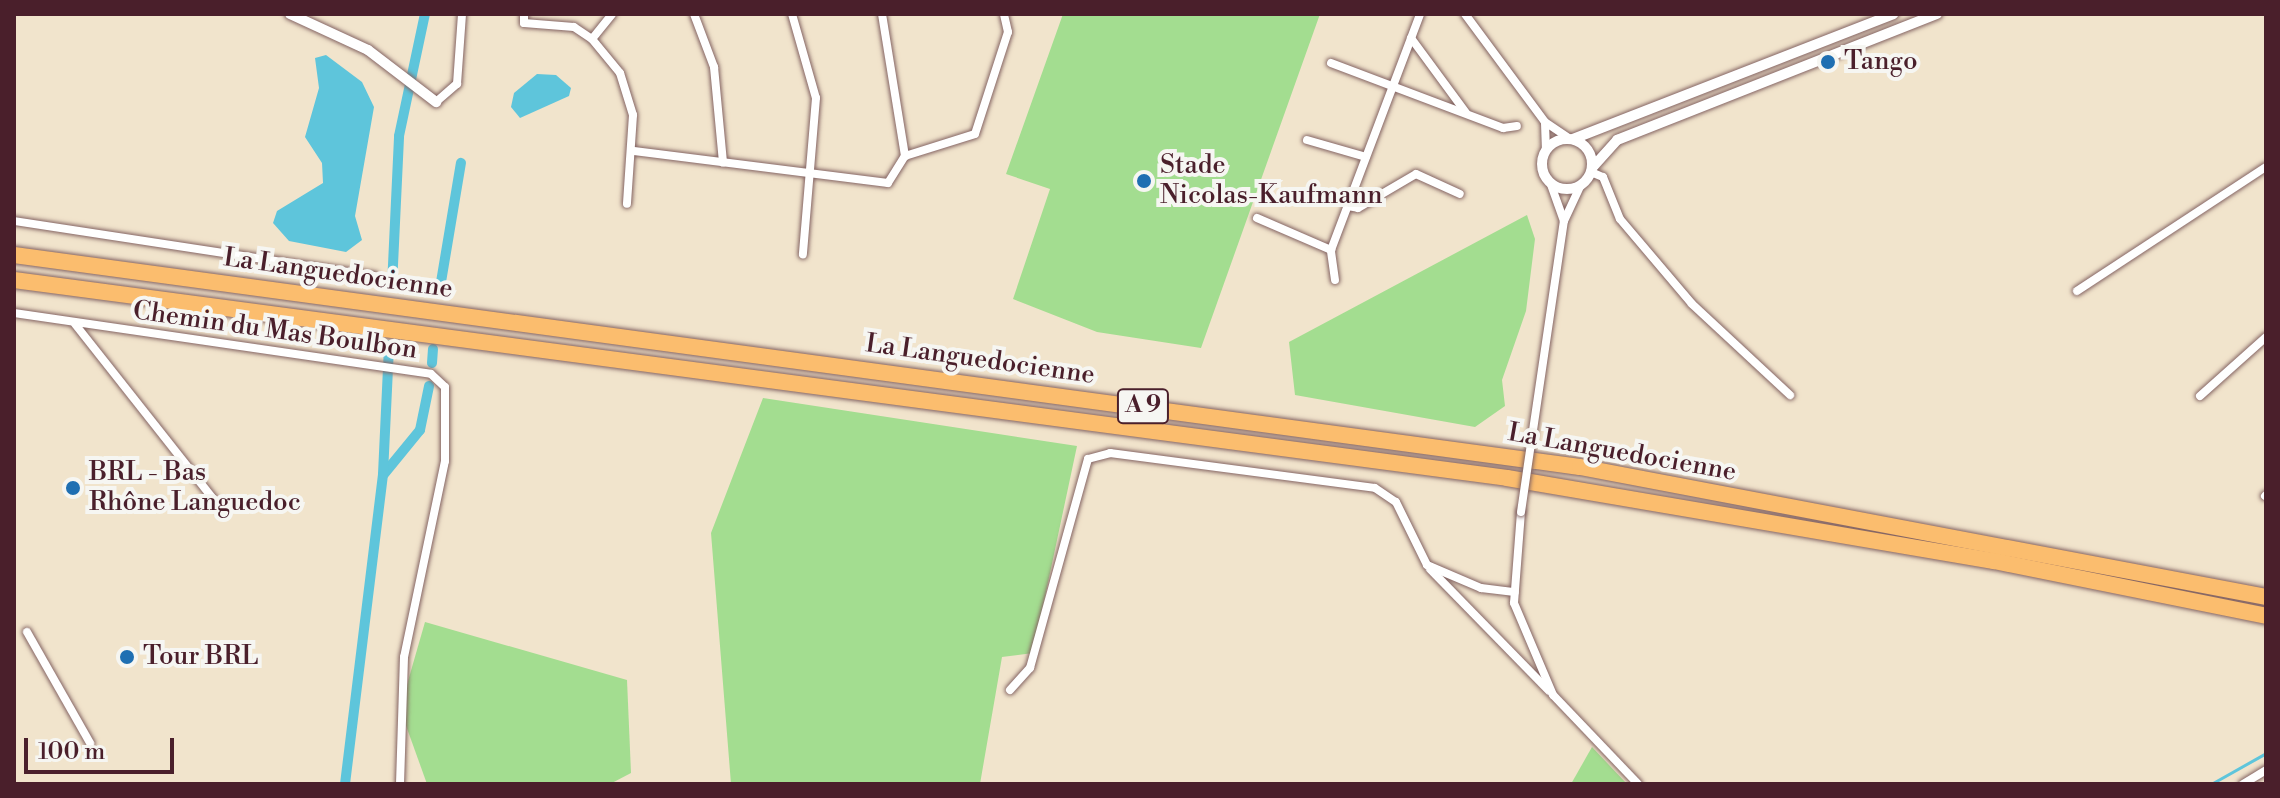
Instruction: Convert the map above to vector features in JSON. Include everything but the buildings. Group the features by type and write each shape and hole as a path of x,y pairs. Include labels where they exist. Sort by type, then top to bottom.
{"highway":[{"name":"La Languedocienne","path":"14,255 1580,467 2266,597"},
{"name":"La Languedocienne","path":"14,280 1507,478 2266,616"}],"street":[{"path":"290,14 322,23 386,64 436,102 457,84 462,14"},
{"path":"524,14 524,23 574,27 592,39 629,93 634,151 627,204"},
{"path":"592,39 612,14"},
{"path":"694,14 717,79 723,163"},
{"path":"792,14 816,98 813,173 803,254"},
{"path":"882,14 905,156"},
{"path":"634,151 888,183 905,156 975,134 1008,32 1004,14"},
{"path":"1335,280 1331,250 1420,14"},
{"path":"1465,14 1545,122 1589,150 1591,170"},
{"path":"1546,150 1894,14"},
{"path":"1553,695 1515,592 1521,512 1564,221 1580,186 1617,140 1937,14"},
{"path":"1411,38 1466,114"},
{"path":"1331,63 1466,114 1517,126"},
{"path":"1545,122 1546,150 1542,166 1564,221"},
{"path":"1307,140 1366,157"},
{"path":"2077,291 2266,167"},
{"path":"1591,170 1603,177 1620,219 1692,304 1790,395"},
{"path":"1348,206 1416,174 1460,194"},
{"path":"1550,182 1580,186"},
{"path":"1257,218 1331,250"},
{"path":"14,221 375,276"},
{"name":"Chemin du Mas Boulbon","path":"14,313 431,374 445,387 445,461 404,657 396,782"},
{"path":"75,324 221,509"},
{"path":"2200,396 2266,337"},
{"path":"1010,690 1030,668 1088,459 1110,453 1375,488 1396,502 1427,565 1638,784"},
{"path":"1427,565 1481,588 1515,592"},
{"path":"27,632 90,743"},
{"path":"2243,784 2266,770"}],"green space":[{"name":"Stade Nicolas-Kaufmann","path":"1063,14 1320,14 1201,348 1097,332 1013,299 1050,189 1006,174"},
{"path":"1527,215 1535,239 1526,311 1502,380 1505,406 1475,427 1295,395 1289,342"},
{"path":"763,398 1077,446 1033,653 1002,657 980,784 731,784 711,533"},
{"path":"425,622 627,680 631,773 610,784 427,784 400,709"},
{"path":"1592,747 1627,784 1571,784"}],"water":[{"path":"326,55 362,82 374,107 355,216 362,240 346,252 289,241 273,223 277,211 323,183 322,163 305,137 319,88 315,58"},
{"path":"537,74 556,75 571,88 569,96 520,118 511,107 514,93"}],"waterway":[{"path":"392,286 399,136 425,14"},
{"path":"439,294 461,163"},
{"path":"345,784 383,474 389,345"},
{"path":"432,363 433,349"},
{"path":"384,474 420,430 429,386"},
{"path":"2211,784 2266,753"}],"place":[{"name":"Tango","path":"1828,62"},
{"name":"Stade Nicolas-Kaufmann","path":"1144,181"},
{"name":"BRL - Bas Rhône Languedoc","path":"73,488"},
{"name":"Tour BRL","path":"127,657"}]}
